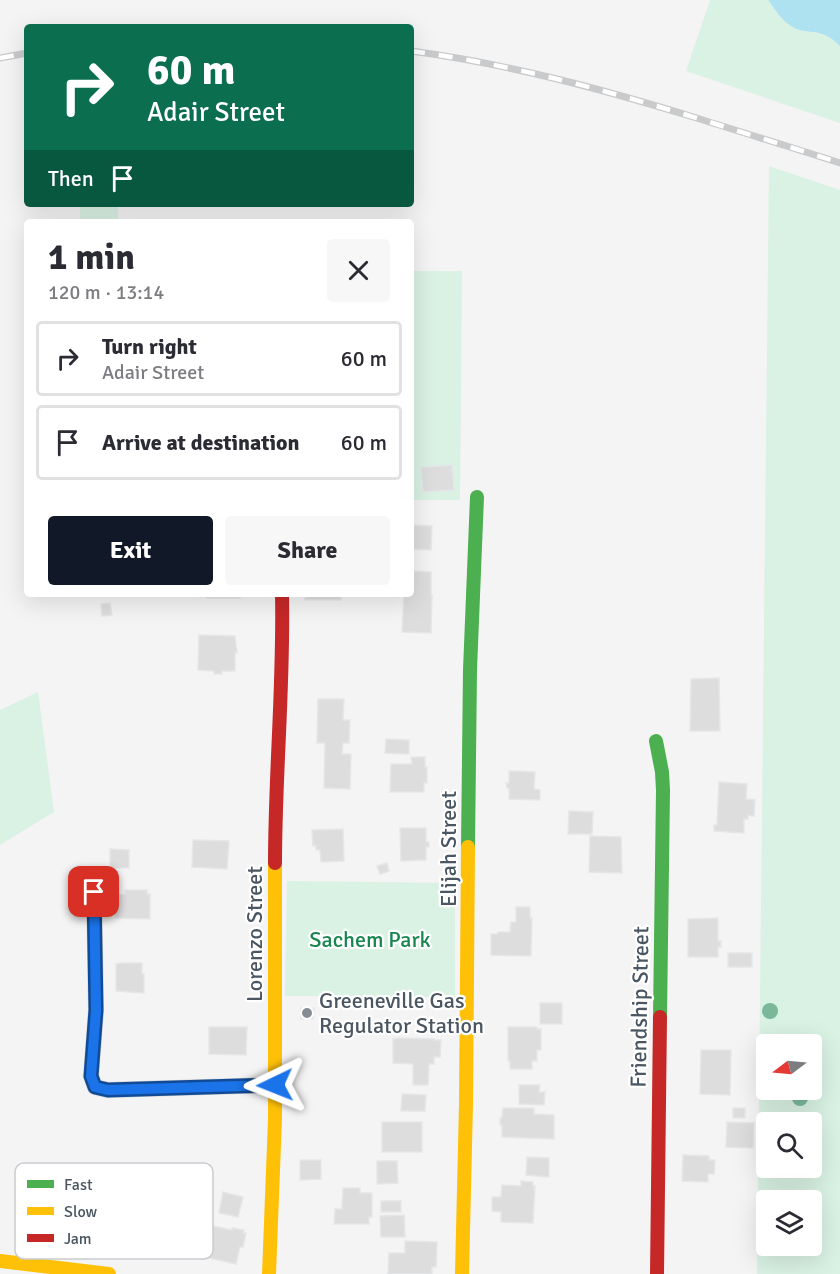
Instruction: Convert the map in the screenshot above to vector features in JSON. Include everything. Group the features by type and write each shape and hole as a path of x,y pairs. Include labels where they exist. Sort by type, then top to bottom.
{"street":[{"name":"Elijah Street","path":"462,1274 466,1104 470,652 477,496"},
{"name":"Lorenzo Street","path":"270,1274 275,1130 274,827 283,635 282,597"},
{"name":"Friendship Street","path":"656,741 663,790 657,1274"},
{"path":"94,892 96,1010 91,1076 95,1087 108,1090 275,1085"},
{"path":"0,1261 109,1274"}],"green space":[{"path":"710,0 768,0 787,24 801,30 822,34 838,44 840,46 840,123 686,71"},
{"path":"769,166 840,190 840,1274 757,1274 757,1256 822,1256 822,1190 758,1190 758,1178 822,1178 822,1112 759,1112 759,1100 822,1100 822,1034 760,1034"},
{"path":"80,207 118,207 118,219 80,219"},
{"path":"414,271 462,271 460,500 414,500"},
{"path":"38,692 54,812 0,845 0,710"},
{"name":"Sachem Park","path":"287,881 455,883 455,997 285,996"}],"water":[{"path":"768,0 840,0 840,46 825,35 794,28 787,24"}],"building":[{"path":"452,465 454,490 423,492 421,467"},
{"path":"414,525 432,526 431,550 414,549"},
{"path":"414,571 431,572 431,633 402,632 404,597 414,597"},
{"path":"206,597 240,597 240,598"},
{"path":"305,597 341,597 341,600 305,600"},
{"path":"110,603 112,615 102,616 101,604"},
{"path":"199,635 235,636 237,653 235,653 235,671 222,671 222,674 214,674 214,671 198,670"},
{"path":"719,678 720,731 690,731 691,679"},
{"path":"318,699 344,699 343,720 350,720 349,743 343,743 342,754 351,754 350,789 324,788 325,743 317,743"},
{"path":"386,739 409,740 409,754 385,753"},
{"path":"411,757 425,757 427,783 424,783 424,792 390,792 391,764 412,764"},
{"path":"509,771 535,772 534,789 540,790 540,800 509,799 509,788 506,783 509,783"},
{"path":"719,782 747,784 746,799 755,800 754,816 748,815 748,819 744,819 744,833 714,831 714,825 717,825"},
{"path":"569,811 593,812 592,834 568,834"},
{"path":"400,828 426,828 426,842 429,842 429,847 426,847 426,860 401,861"},
{"path":"343,829 344,861 321,862 320,850 316,850 316,845 313,846 312,830"},
{"path":"590,836 621,837 622,873 589,872"},
{"path":"193,840 229,841 227,869 192,867"},
{"path":"110,849 129,850 129,868 110,868"},
{"path":"387,863 389,871 380,874 377,866"},
{"path":"125,890 147,890 147,894 150,894 150,919 115,918 115,895 125,894"},
{"path":"516,907 530,907 531,956 491,955 491,934 510,932 511,922 516,922"},
{"path":"718,918 718,941 721,941 721,947 718,947 718,957 688,957 688,919"},
{"path":"728,953 752,953 752,967 728,967"},
{"path":"142,963 144,993 116,991 116,964"},
{"path":"540,1003 562,1003 562,1024 540,1024"},
{"name":"Greeneville Gas Regulator Station","path":"301,1008 314,1008 313,1019 301,1019"},
{"path":"209,1027 247,1027 246,1055 209,1054"},
{"path":"508,1027 541,1029 541,1050 537,1050 537,1061 532,1061 532,1069 510,1069"},
{"path":"393,1039 441,1040 440,1057 434,1057 434,1064 429,1064 428,1085 413,1085 413,1064 393,1063"},
{"path":"701,1050 731,1050 730,1095 700,1094"},
{"path":"519,1085 540,1085 539,1092 545,1092 544,1105 519,1104"},
{"path":"402,1094 426,1095 425,1111 401,1111"},
{"path":"503,1108 534,1108 534,1114 554,1115 554,1139 502,1137 500,1118 502,1118"},
{"path":"733,1108 745,1108 745,1118 733,1118"},
{"path":"382,1122 422,1122 422,1152 382,1152"},
{"path":"727,1122 754,1123 753,1148 726,1147"},
{"path":"683,1155 709,1156 709,1160 715,1160 714,1174 708,1174 708,1182 682,1181"},
{"path":"527,1157 549,1158 549,1177 526,1175"},
{"path":"300,1160 321,1160 321,1179 300,1180"},
{"path":"377,1161 397,1161 398,1183 377,1184"},
{"path":"521,1181 533,1182 535,1186 533,1223 501,1222 501,1212 492,1211 492,1197 501,1197 502,1185 521,1186"},
{"path":"343,1188 360,1188 360,1193 372,1193 372,1217 369,1217 369,1224 334,1224 335,1209 342,1209"},
{"path":"223,1192 243,1197 238,1217 219,1213"},
{"path":"381,1201 401,1201 401,1212 381,1212"},
{"path":"404,1215 405,1237 381,1237 380,1216"},
{"path":"213,1226 244,1230 243,1233 246,1233 236,1264 213,1259"},
{"path":"405,1241 437,1242 436,1267 432,1267 432,1274 388,1274 389,1253 405,1253"}],"railway":[{"path":"414,51 485,63 593,88 840,163"},
{"path":"0,58 24,54"}],"traffic: fast":[{"path":"468,847 470,670 477,497"},
{"path":"656,741 663,790 660,1017"}],"traffic: slow":[{"path":"462,1274 468,847"},
{"path":"269,1274 275,1119 275,863"},
{"path":"0,1261 109,1274"}],"traffic: jam":[{"path":"275,863 282,597"},
{"path":"657,1274 660,1017"}],"place":[{"name":"Greeneville Gas Regulator Station","path":"307,1013"}],"route":[{"path":"94,892 96,1010 91,1076 95,1087 108,1090 275,1085"}]}
